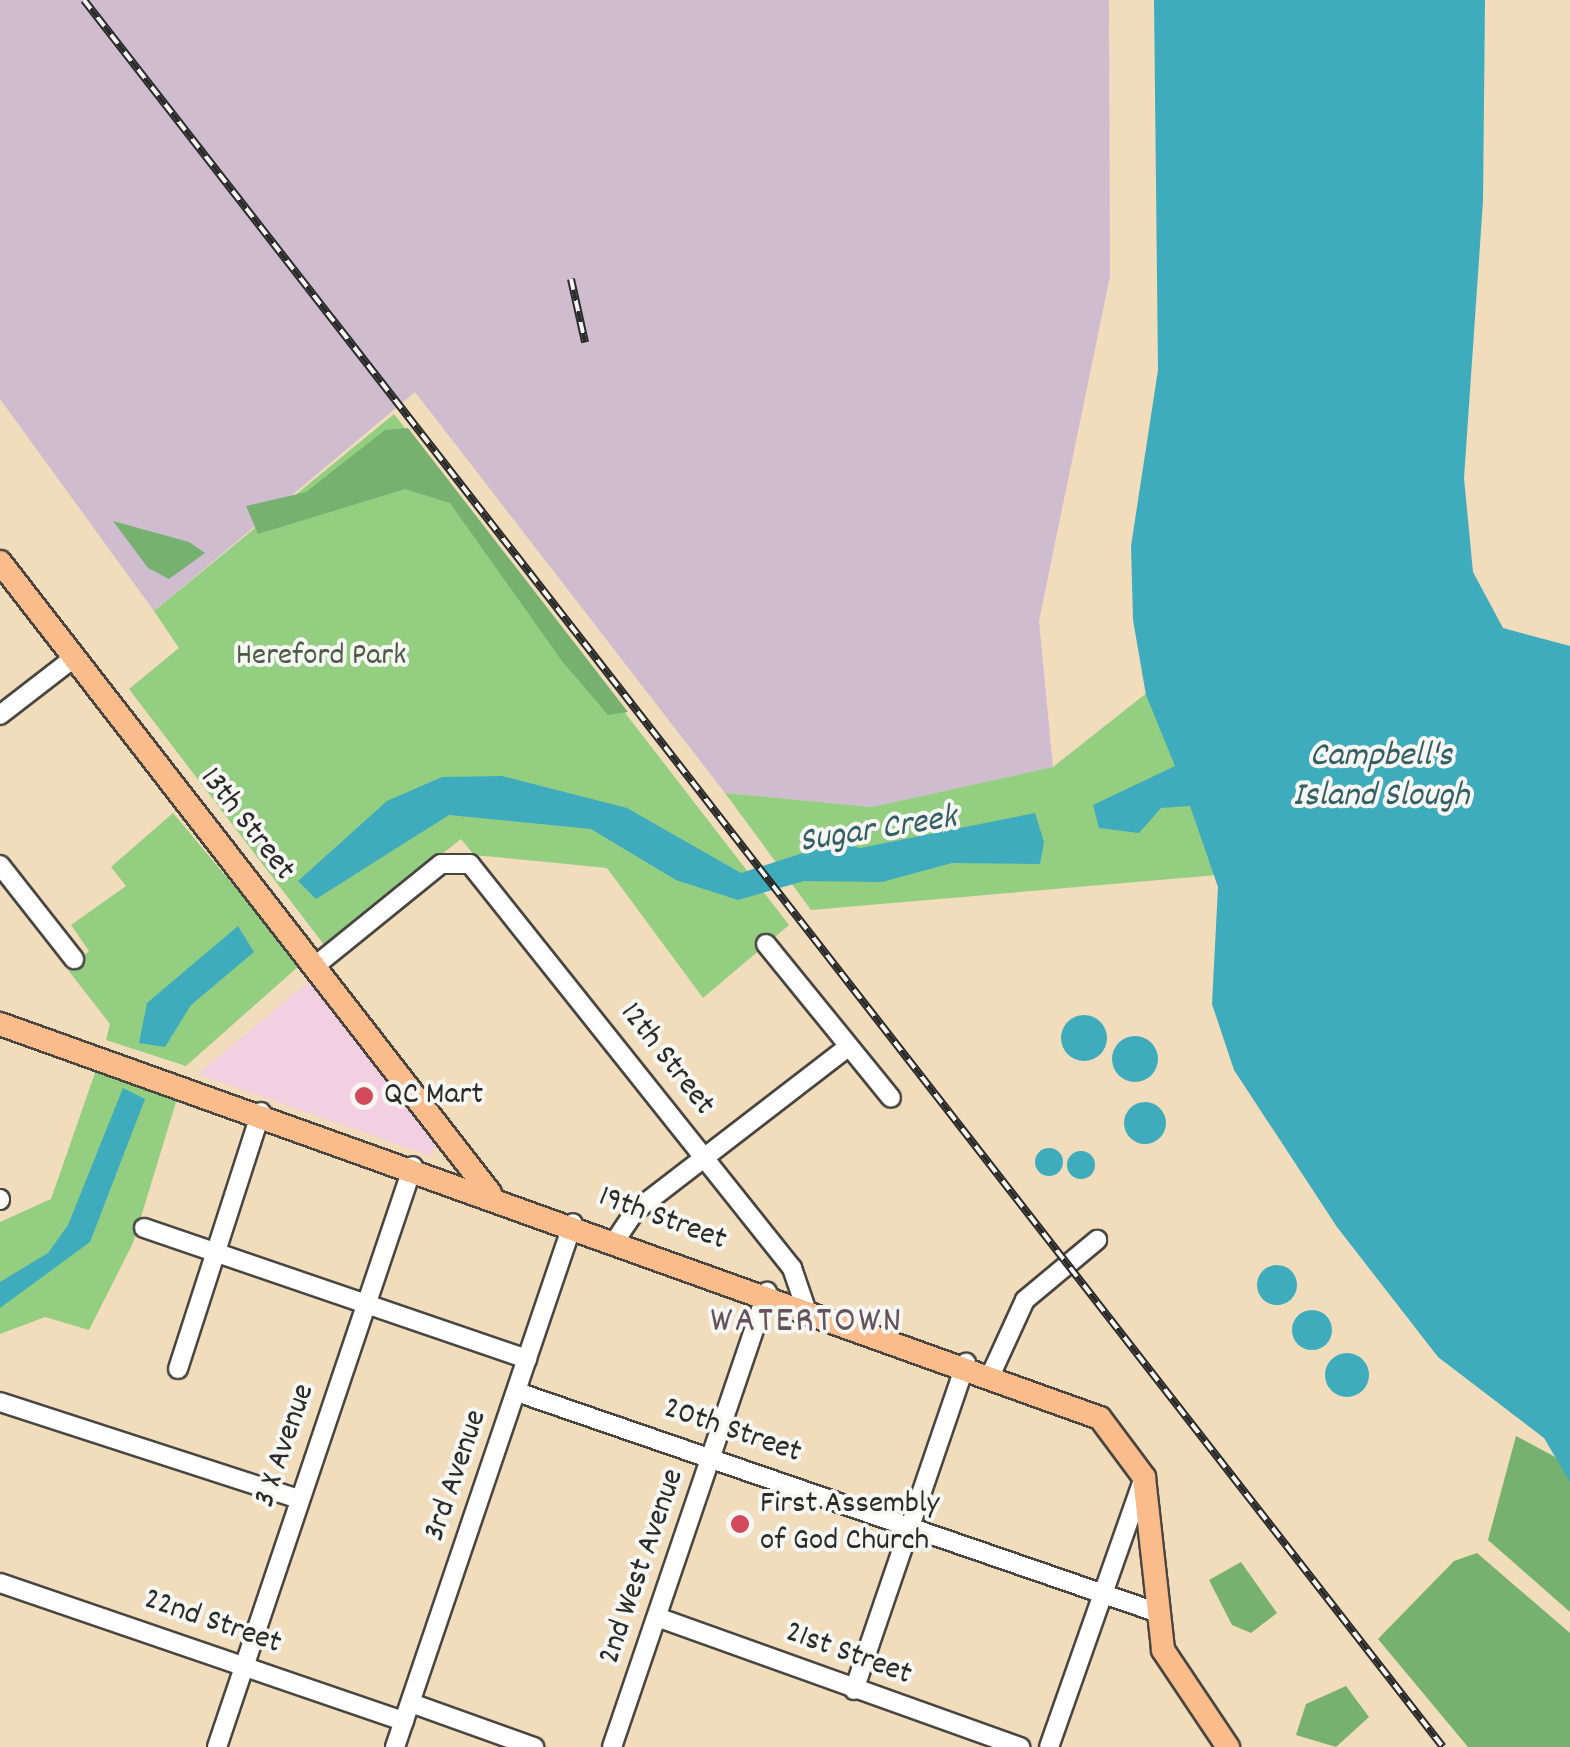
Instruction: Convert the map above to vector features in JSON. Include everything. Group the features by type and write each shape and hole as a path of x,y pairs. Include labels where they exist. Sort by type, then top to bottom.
{"main road":[{"name":"13th Street","path":"0,562 490,1193"},
{"name":"19th Street","path":"0,1024 439,1174 992,1372 1100,1418 1144,1478"},
{"path":"439,1174 442,1127"},
{"path":"1144,1478 1153,1611 1176,1675 1228,1747"}],"street":[{"path":"0,715 75,657"},
{"name":"12th Street","path":"315,966 442,864 464,861 792,1268 805,1306"},
{"path":"0,865 74,959"},
{"path":"766,944 891,1098"},
{"path":"616,1238 632,1214 848,1047"},
{"path":"178,1369 261,1112"},
{"name":"3 X Avenue","path":"216,1747 413,1166"},
{"name":"3rd Avenue","path":"396,1747 573,1223"},
{"path":"144,1228 527,1359"},
{"path":"992,1372 1025,1300 1097,1240"},
{"name":"2nd West Avenue","path":"612,1747 768,1292"},
{"path":"854,1690 906,1524 966,1363"},
{"name":"20th Street","path":"517,1392 1153,1611"},
{"path":"0,1402 298,1499"},
{"path":"1049,1747 1144,1478"},
{"name":"22nd Street","path":"0,1583 243,1665 534,1747"},
{"name":"21st Street","path":"657,1618 1020,1747"}],"shaded area":[{"path":"0,0 1109,0 1110,276 1039,621 1053,767 872,807 725,793 415,392 154,611 0,399"},
{"path":"308,982 436,1144 431,1156 198,1074"}],"green space":[{"name":"Hereford Park","path":"394,414 789,925 703,998 607,868 474,855 461,839 325,946 129,689 179,648 154,611"},
{"path":"408,428 628,712 608,715 562,661 450,503 405,489 258,534 246,506 306,492 385,430"},
{"path":"113,521 189,542 205,553 169,579 148,568"},
{"path":"1182,665 1229,874 811,910 725,793 872,807 1053,767"},
{"path":"173,813 300,965 186,1066 106,1040 110,1024 68,970 89,951 71,925 126,886 111,867"},
{"path":"96,1070 177,1099 133,1243 89,1330 45,1317 0,1334 0,1222 51,1199"},
{"path":"1516,1436 1570,1465 1570,1612 1488,1540"},
{"path":"1477,1553 1570,1633 1570,1747 1468,1747 1378,1639 1454,1561"},
{"path":"1241,1562 1277,1613 1251,1633 1232,1625 1209,1580"},
{"path":"1346,1686 1369,1717 1336,1747 1296,1735 1306,1704"}],"water":[{"name":"Campbell's Island Slough","path":"1154,0 1485,0 1483,201 1464,478 1473,572 1503,628 1570,646 1570,1482 1544,1438 1438,1357 1337,1227 1234,1070 1212,1004 1218,887 1190,806 1161,808 1139,833 1099,828 1093,805 1175,766 1146,695 1133,620 1131,546 1158,370"},
{"name":"Sugar Creek","path":"502,776 627,808 741,873 837,842 860,848 1035,813 1044,842 1040,864 952,863 882,882 804,881 738,900 676,880 591,829 449,815 316,899 298,881 387,801 442,777"},
{"path":"238,926 254,952 191,1005 165,1047 139,1043 147,1003"},
{"path":"1084,1015 1100,1022 1107,1038 1100,1054 1084,1061 1068,1054 1061,1038 1068,1022"},
{"path":"1135,1036 1152,1042 1158,1059 1152,1076 1135,1082 1118,1076 1112,1059 1118,1042"},
{"path":"123,1088 145,1099 90,1242 0,1308 0,1282 48,1253 68,1225"},
{"path":"1145,1102 1160,1108 1166,1123 1160,1138 1145,1144 1130,1138 1124,1123 1130,1108"},
{"path":"1049,1148 1059,1152 1063,1162 1059,1172 1049,1176 1039,1172 1035,1162 1039,1152"},
{"path":"1081,1151 1091,1155 1095,1165 1091,1175 1081,1179 1071,1175 1067,1165 1071,1155"},
{"path":"1277,1265 1291,1271 1297,1285 1291,1299 1277,1305 1263,1299 1257,1285 1263,1271"},
{"path":"1312,1310 1326,1316 1332,1330 1326,1344 1312,1350 1298,1344 1292,1330 1298,1316"},
{"path":"1347,1353 1362,1360 1369,1375 1362,1390 1347,1397 1332,1390 1325,1375 1332,1360"}],"railway":[{"path":"84,0 1443,1747"},
{"path":"571,279 585,342"}],"place":[{"name":"QC Mart","path":"364,1096"},
{"name":"First Assembly of God Church","path":"740,1524"}],"district":[{"name":"WATERTOWN","path":"807,1323"}]}
